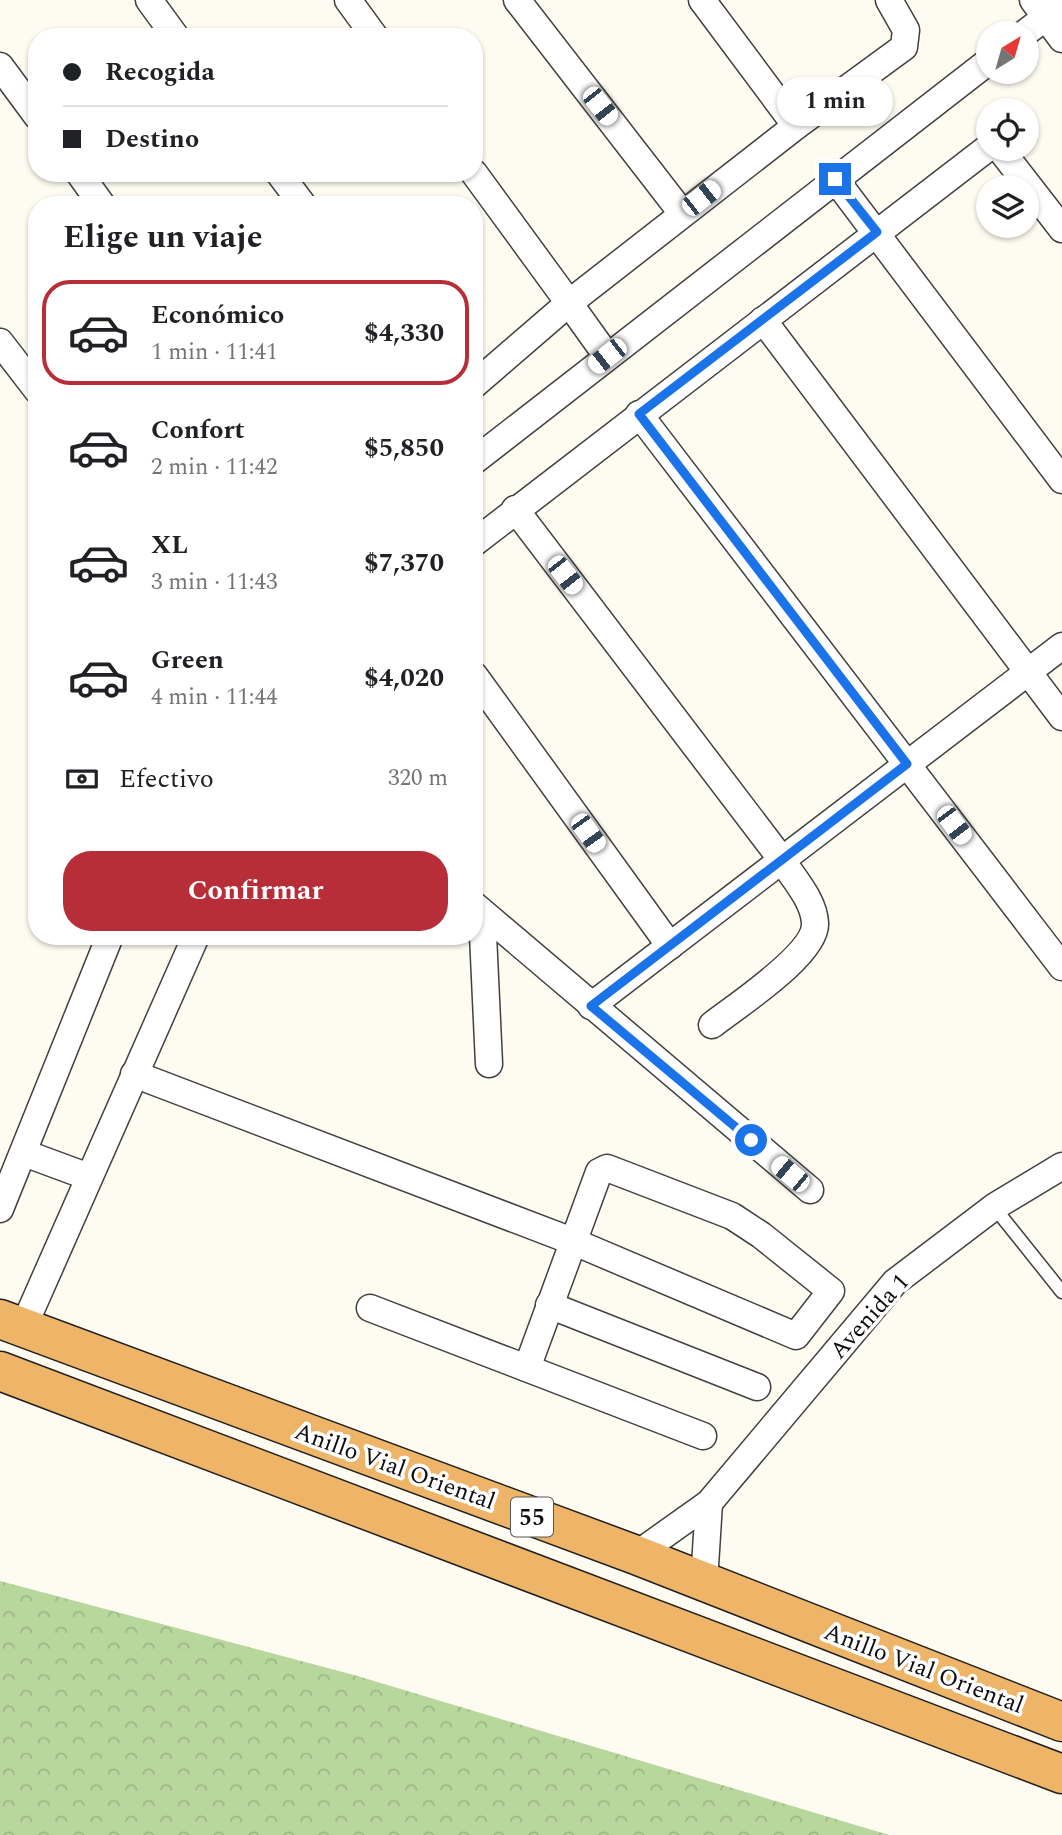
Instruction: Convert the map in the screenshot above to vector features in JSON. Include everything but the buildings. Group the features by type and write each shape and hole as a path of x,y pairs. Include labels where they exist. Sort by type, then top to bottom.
{"highway":[{"name":"Anillo Vial Oriental","path":"12,1324 636,1555 1062,1722"},
{"name":"Anillo Vial Oriental","path":"0,1371 1062,1774"}],"street":[{"path":"149,0 169,28"},
{"path":"348,0 368,28"},
{"path":"517,0 682,213"},
{"path":"702,0 796,126"},
{"path":"483,378 569,303 682,213 904,47 906,30 890,0"},
{"path":"1047,8 1062,39"},
{"path":"0,66 28,104"},
{"path":"483,454 976,71"},
{"path":"483,535 976,157"},
{"path":"1009,161 1062,229"},
{"path":"835,179 1062,480"},
{"path":"481,182 607,356"},
{"path":"763,320 1062,717"},
{"path":"0,342 28,378"},
{"path":"639,414 1062,967"},
{"path":"515,509 782,860 810,903 816,923 811,939 797,958 712,1025"},
{"path":"591,1006 1062,646"},
{"path":"483,687 670,946"},
{"path":"483,913 810,1190"},
{"path":"0,1209 106,945"},
{"path":"12,1324 89,1177 192,945"},
{"path":"481,945 489,1064"},
{"path":"134,1074 572,1241 796,1336 831,1291 761,1235 732,1216 607,1168 599,1172 572,1241 527,1368"},
{"path":"24,1153 89,1177"},
{"name":"Avenida 1","path":"636,1555 709,1503 895,1282 994,1207 1062,1166"},
{"path":"549,1305 757,1387"},
{"path":"370,1308 703,1436"},
{"path":"704,1582 709,1503"}],"lane":[{"path":"994,1207 1062,1292"}],"green space":[{"path":"0,1581 354,1675 889,1835 0,1835"}],"route":[{"path":"751,1140 591,1006 907,764 639,414 877,232 835,179"}]}
